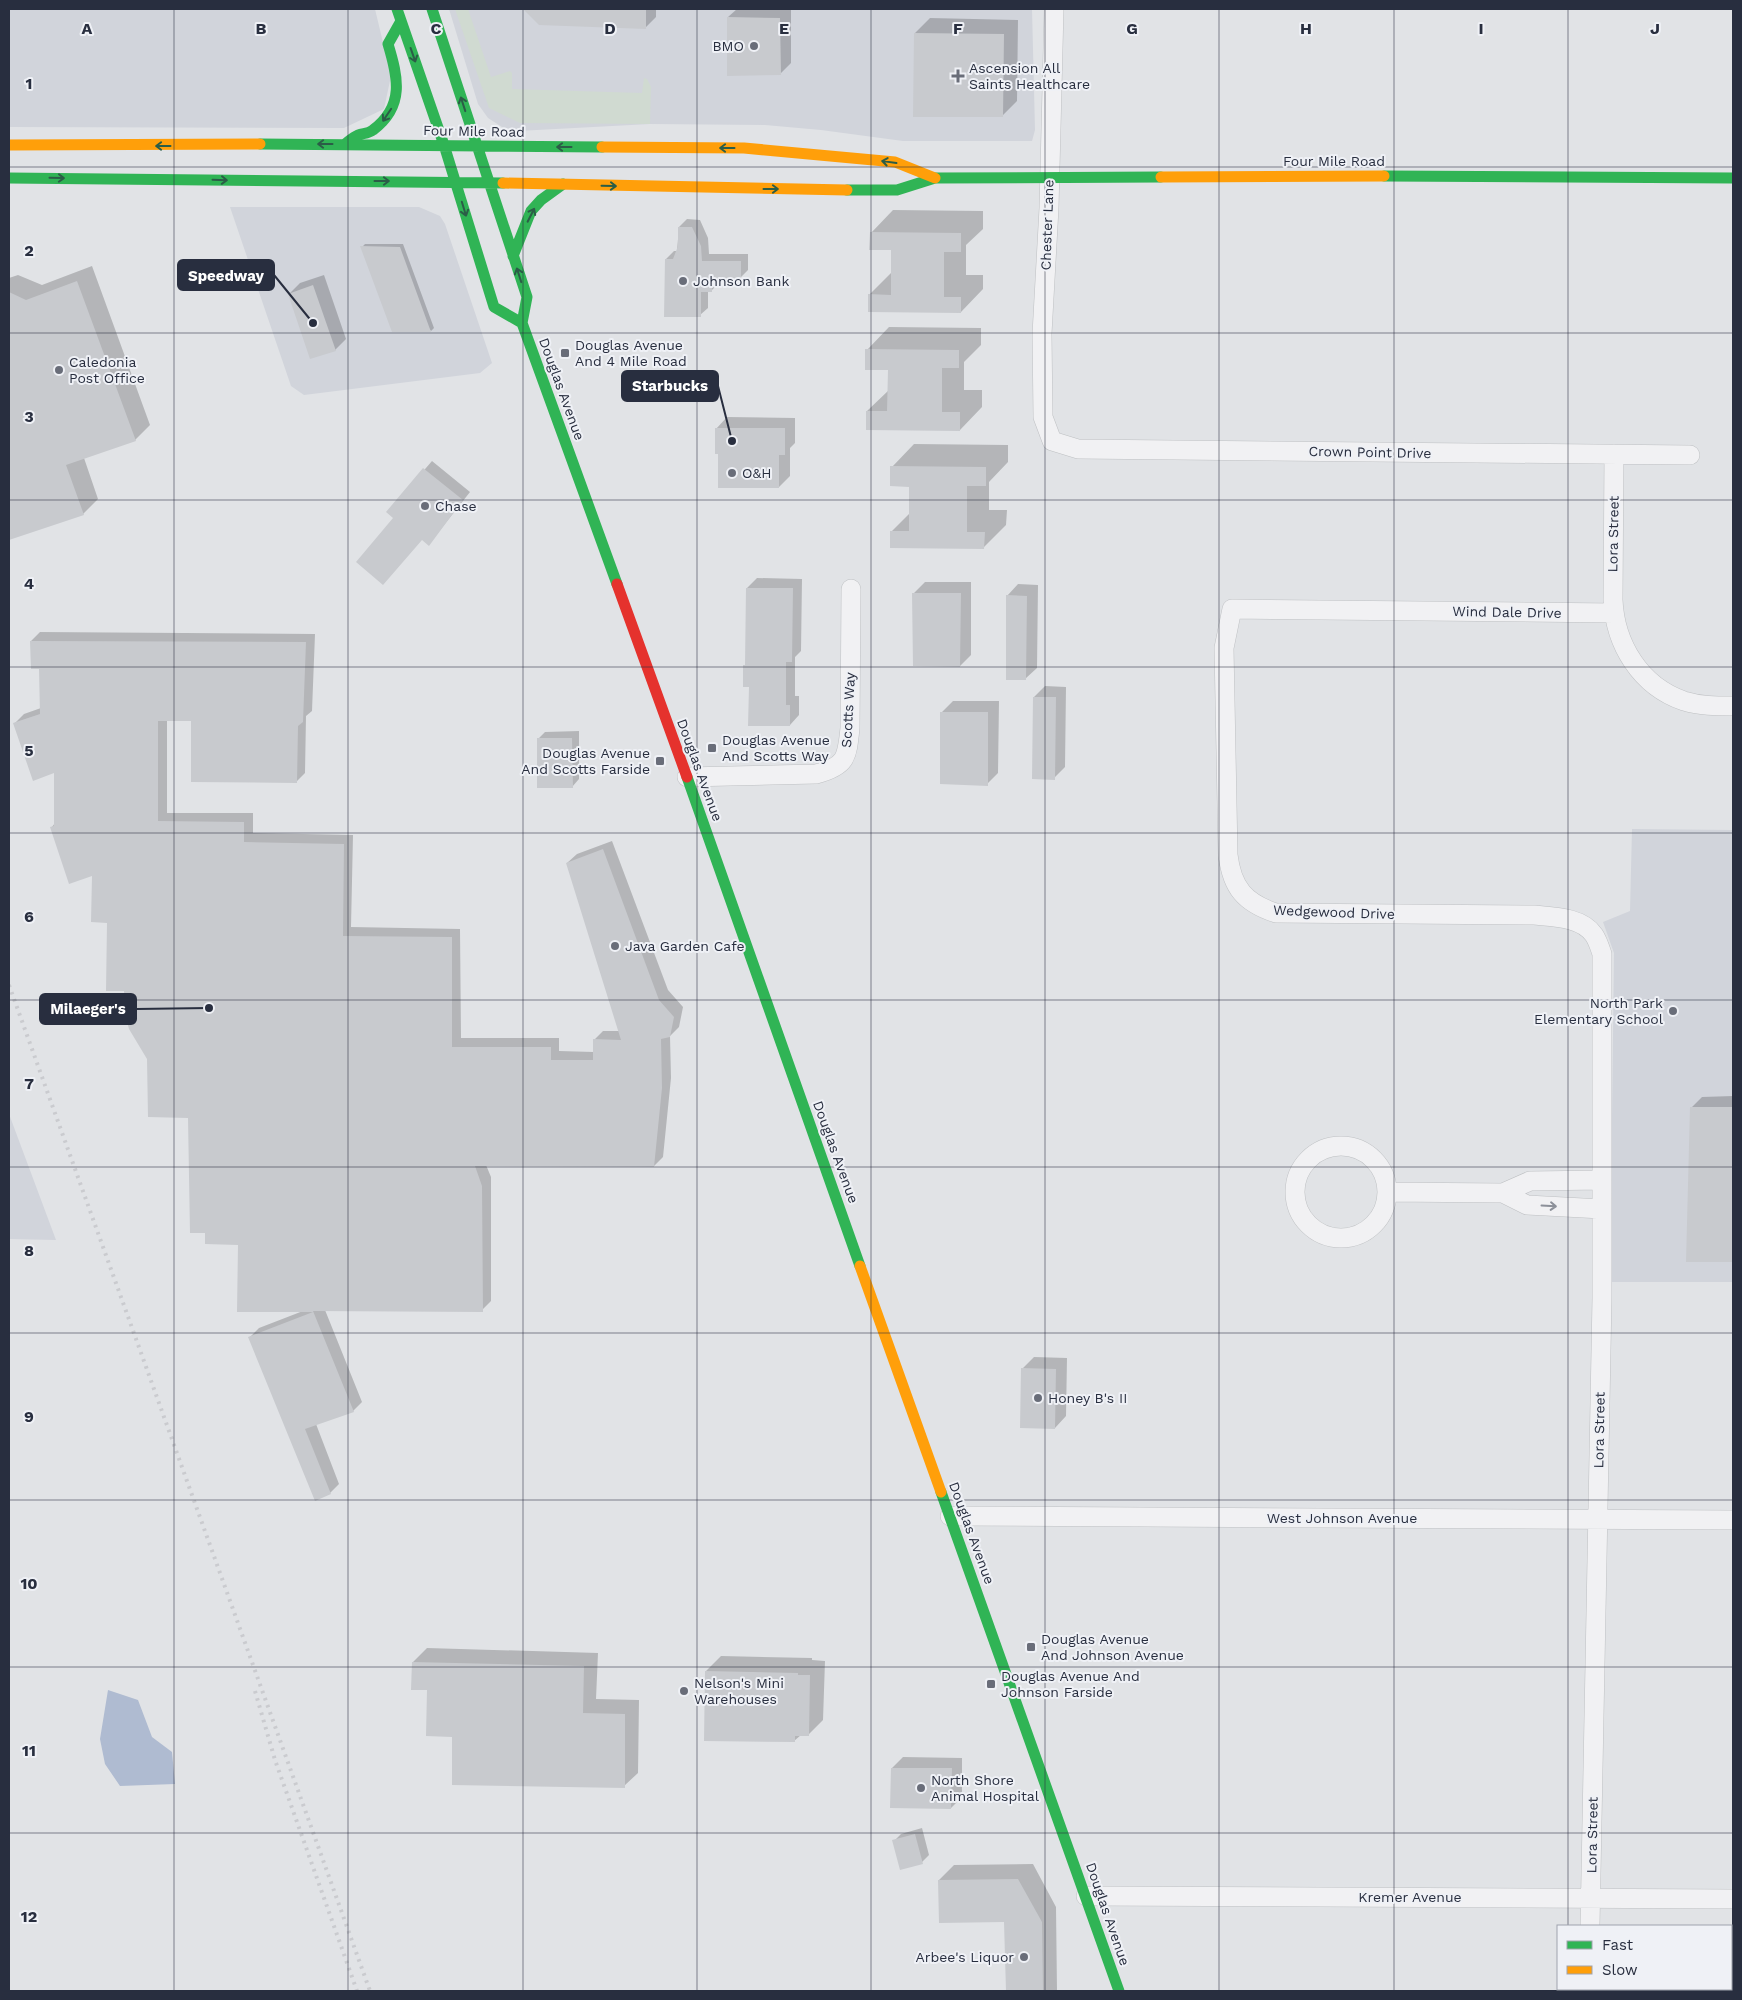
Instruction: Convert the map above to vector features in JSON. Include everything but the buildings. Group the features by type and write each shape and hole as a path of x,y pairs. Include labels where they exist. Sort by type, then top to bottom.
{"main road":[{"path":"397,9 444,145 494,307 522,323"},
{"name":"Douglas Avenue","path":"432,9 526,297 522,323 687,776 1119,1991"},
{"path":"345,144 358,136 371,132 385,118 395,102 398,91 398,78 388,44 401,21"},
{"name":"Four Mile Road","path":"9,146 345,144 744,148 895,162 935,178"},
{"name":"Four Mile Road","path":"9,178 455,182 744,189 897,190 935,178 1049,176 1492,175 1733,178"},
{"path":"513,256 532,211 541,200 554,193 563,184"}],"street":[{"name":"Chester Lane","path":"1052,441 1043,417 1042,334 1054,9"},
{"name":"Crown Point Drive","path":"1052,441 1078,449 1690,455"},
{"name":"Lora Street","path":"1614,454 1614,613"},
{"name":"Scotts Way","path":"687,776 816,774 832,770 843,762 848,747 850,728 851,590"},
{"name":"Wind Dale Drive","path":"1232,609 1614,613"},
{"name":"Wedgewood Drive","path":"1232,609 1224,648 1228,855 1230,870 1236,886 1247,899 1260,908 1276,913 1534,915 1567,919 1585,926 1594,935"},
{"path":"1614,613 1621,642 1632,662 1646,678 1664,692 1683,701 1705,706 1733,706"},
{"name":"Lora Street","path":"1590,1925 1602,1209 1602,954 1594,935"},
{"path":"1341,1146 1362,1151 1379,1164 1385,1177 1387,1192 1385,1207 1377,1221 1365,1231 1350,1237 1334,1237 1319,1232 1307,1223 1299,1209 1295,1194 1298,1178 1304,1165 1314,1155 1327,1148 1341,1146"},
{"path":"1387,1192 1503,1193 1530,1181 1602,1180"},
{"path":"1503,1193 1527,1205 1602,1209"},
{"name":"West Johnson Avenue","path":"950,1516 1733,1520"},
{"name":"Kremer Avenue","path":"1086,1896 1733,1899"}],"shaded area":[{"path":"9,9 375,9 391,76 384,109 344,128 9,127"},
{"path":"449,9 1032,9 1035,130 1032,141 903,141 765,125 650,124 518,131 502,127 488,118 478,104"},
{"path":"455,9 468,9 491,77 510,71 512,73 512,89 642,93 644,78 647,79 651,87 650,124 520,123 489,108"},
{"path":"230,207 419,207 440,216 445,224 492,363 480,373 304,395 291,386"},
{"name":"North Park Elementary School","path":"1632,829 1733,830 1733,1282 1610,1282 1614,953 1603,922 1630,911"},
{"path":"9,1114 56,1240 9,1239"}],"water":[{"path":"108,1690 138,1700 152,1737 172,1752 175,1784 120,1786 105,1764 100,1739"}],"railway":[{"path":"9,985 370,1991"},
{"path":"255,1691 275,1760 357,1991"}],"traffic: fast":[{"path":"397,9 444,145 494,307 522,323"},
{"path":"432,9 527,297 522,323 617,584"},
{"path":"345,144 356,136 373,130 390,111 394,101 396,79 388,44 401,21"},
{"path":"260,144 602,147"},
{"path":"1384,176 1733,178"},
{"path":"847,190 897,190 935,178 1161,177"},
{"path":"9,178 503,183"},
{"path":"513,256 531,211 541,200 563,184"},
{"path":"687,777 860,1266"},
{"path":"941,1492 1119,1991"}],"traffic: slow":[{"path":"9,145 260,144"},
{"path":"602,147 744,148 895,162 935,178"},
{"path":"1161,177 1384,176"},
{"path":"503,183 847,190"},
{"path":"860,1266 941,1492"}],"traffic: jam":[{"path":"617,584 687,777"}],"place":[{"name":"BMO","path":"754,46"},
{"name":"Ascension All Saints Healthcare","path":"958,76"},
{"name":"Johnson Bank","path":"683,281"},
{"name":"Speedway","path":"313,323"},
{"name":"Douglas Avenue And 4 Mile Road","path":"565,353"},
{"name":"Caledonia Post Office","path":"59,370"},
{"name":"Starbucks","path":"732,441"},
{"name":"O&H","path":"732,473"},
{"name":"Chase","path":"425,506"},
{"name":"Douglas Avenue And Scotts Way","path":"712,748"},
{"name":"Douglas Avenue And Scotts Farside","path":"660,761"},
{"name":"Java Garden Cafe","path":"615,946"},
{"name":"Milaeger's","path":"209,1008"},
{"name":"North Park Elementary School","path":"1673,1011"},
{"name":"Honey B's II","path":"1038,1398"},
{"name":"Douglas Avenue And Johnson Avenue","path":"1031,1647"},
{"name":"Douglas Avenue And Johnson Farside","path":"991,1684"},
{"name":"Nelson's Mini Warehouses","path":"684,1691"},
{"name":"North Shore Animal Hospital","path":"921,1788"},
{"name":"Arbee's Liquor","path":"1024,1957"}]}
